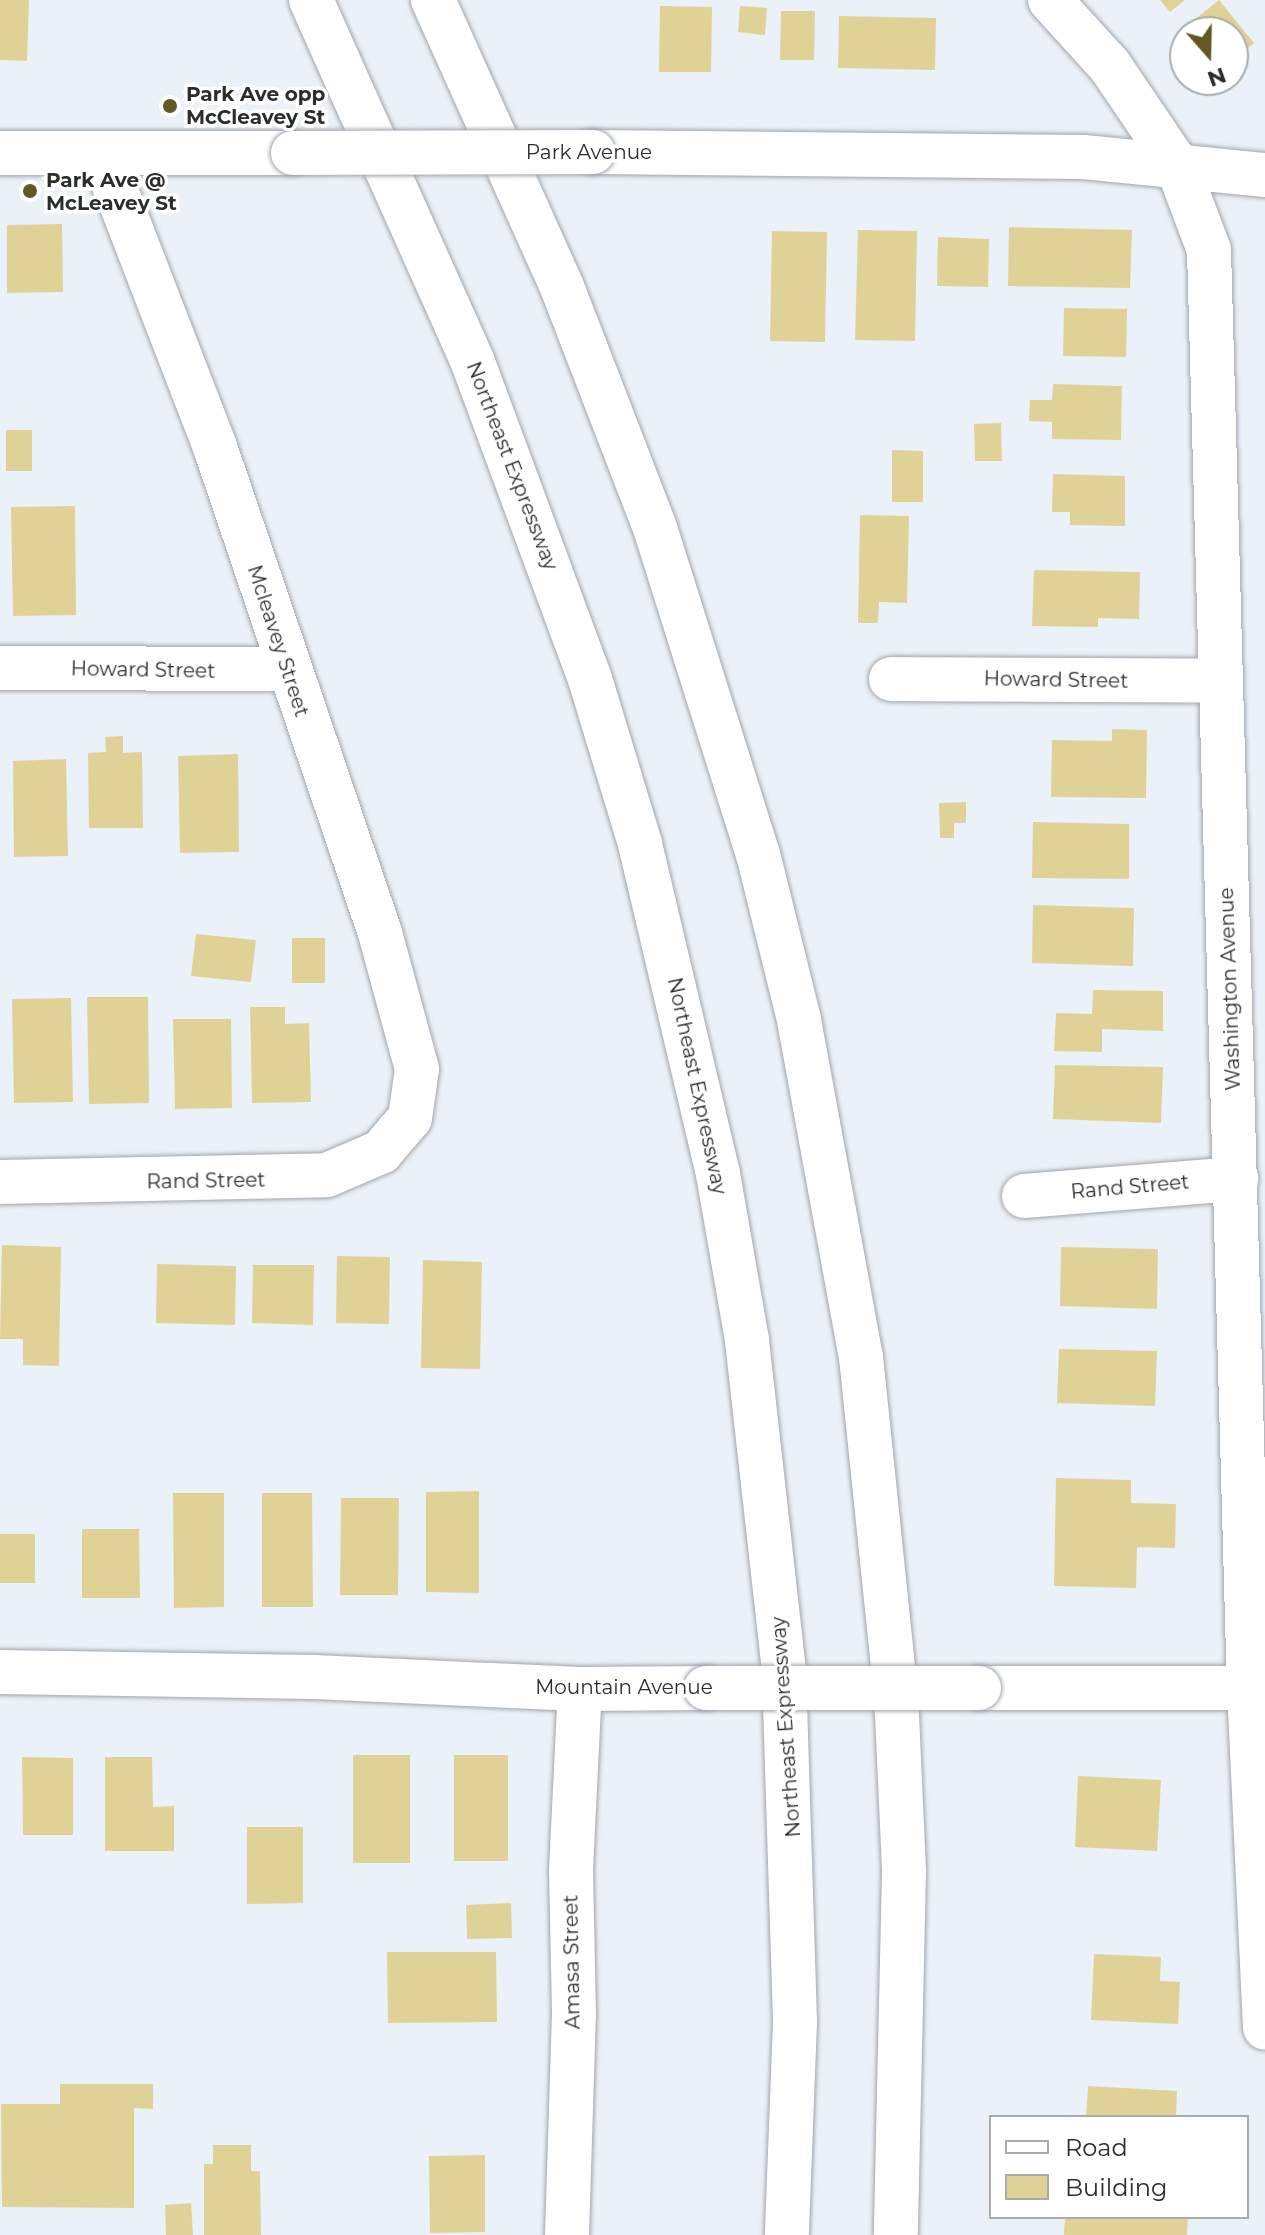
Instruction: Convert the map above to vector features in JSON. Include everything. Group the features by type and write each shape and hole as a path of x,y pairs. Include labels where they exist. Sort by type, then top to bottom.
{"main road":[{"name":"Northeast Expressway","path":"311,0 472,360 590,679 640,844 718,1174 753,1387 784,1671 795,2007 787,2235"},
{"path":"433,0 562,287 655,528 758,854 818,1112 861,1357 896,1693 904,1872 896,2235"},
{"name":"Washington Avenue","path":"1050,0 1110,66 1177,165 1209,250 1249,1688 1265,2028"},
{"name":"Park Avenue","path":"0,153 593,152 1084,157 1265,175"},
{"name":"Mcleavey Street","path":"102,154 215,447 286,669 407,1020 417,1069 410,1118 398,1132"},
{"name":"Howard Street","path":"0,668 286,669"},
{"name":"Howard Street","path":"891,679 1221,681"},
{"name":"Rand Street","path":"0,1182 327,1175 381,1152 398,1132"},
{"name":"Rand Street","path":"1024,1196 1236,1179"},
{"name":"Mountain Avenue","path":"0,1672 314,1677 580,1689 1249,1688"},
{"name":"Amasa Street","path":"567,2235 574,2014 571,1870 580,1689"}],"building":[{"path":"0,0 29,0 27,61 0,60"},
{"path":"1160,0 1185,0 1170,12"},
{"path":"1219,0 1232,16 1199,16"},
{"path":"660,6 712,7 711,72 659,72"},
{"path":"740,6 767,8 765,35 738,32"},
{"path":"781,11 815,11 814,60 780,60"},
{"path":"839,16 936,18 935,70 838,68"},
{"path":"62,224 63,292 7,293 7,225"},
{"path":"1009,227 1132,230 1130,288 1008,286"},
{"path":"858,230 917,231 915,341 855,340"},
{"path":"772,231 827,232 825,342 770,341"},
{"path":"938,237 989,239 988,287 937,286"},
{"path":"1064,308 1127,309 1126,357 1063,356"},
{"path":"1053,384 1122,386 1121,440 1052,439 1052,422 1029,421 1030,400 1052,400"},
{"path":"1001,423 1002,461 975,461 974,424"},
{"path":"6,430 32,430 32,471 6,471"},
{"path":"892,450 923,451 923,502 892,502"},
{"path":"1053,474 1125,476 1125,526 1070,525 1070,512 1052,512"},
{"path":"75,506 76,615 13,616 11,507"},
{"path":"860,515 909,516 907,603 879,602 878,623 858,623"},
{"path":"1034,570 1140,572 1139,619 1098,618 1098,627 1032,626"},
{"path":"1112,729 1147,730 1146,798 1051,797 1052,740 1112,741"},
{"path":"123,736 123,753 142,752 143,828 89,828 88,753 106,752 105,737"},
{"path":"238,754 239,852 180,853 178,756"},
{"path":"66,759 68,856 14,857 13,761"},
{"path":"966,802 966,823 954,823 954,838 940,838 939,803"},
{"path":"1033,822 1129,824 1129,879 1032,878"},
{"path":"1033,905 1134,908 1133,966 1032,963"},
{"path":"196,934 256,940 251,982 191,976"},
{"path":"292,938 325,938 325,983 292,983"},
{"path":"1093,990 1163,991 1163,1031 1102,1029 1102,1052 1054,1051 1056,1013 1092,1014"},
{"path":"87,997 148,997 149,1103 89,1104"},
{"path":"71,998 73,1102 14,1103 12,999"},
{"path":"250,1007 285,1007 285,1024 309,1023 311,1102 252,1103"},
{"path":"173,1019 231,1019 232,1108 175,1109"},
{"path":"1055,1065 1163,1067 1161,1123 1053,1119"},
{"path":"2,1245 61,1247 59,1366 23,1365 23,1339 0,1339"},
{"path":"1061,1247 1158,1249 1157,1309 1060,1306"},
{"path":"337,1256 390,1257 389,1324 336,1323"},
{"path":"423,1260 482,1262 480,1369 421,1368"},
{"path":"157,1264 236,1266 235,1325 156,1323"},
{"path":"253,1265 314,1265 313,1325 252,1323"},
{"path":"1059,1349 1157,1351 1155,1406 1057,1403"},
{"path":"1056,1478 1131,1480 1131,1503 1176,1504 1175,1548 1137,1547 1136,1588 1054,1586"},
{"path":"479,1491 479,1593 426,1592 426,1492"},
{"path":"173,1493 224,1493 224,1607 174,1608"},
{"path":"262,1493 312,1493 313,1607 262,1607"},
{"path":"341,1498 399,1498 398,1595 340,1595"},
{"path":"82,1529 139,1529 140,1598 82,1598"},
{"path":"0,1534 35,1534 35,1583 0,1583"},
{"path":"353,1755 410,1755 410,1863 353,1863"},
{"path":"454,1755 508,1755 508,1861 454,1861"},
{"path":"22,1757 73,1758 73,1835 23,1835"},
{"path":"105,1757 152,1757 153,1807 174,1806 174,1851 105,1851"},
{"path":"1078,1776 1161,1780 1157,1851 1075,1847"},
{"path":"247,1827 303,1827 303,1903 247,1904"},
{"path":"511,1903 512,1938 467,1939 466,1905"},
{"path":"387,1952 496,1952 497,2022 388,2023"},
{"path":"1094,1954 1161,1957 1160,1981 1180,1982 1178,2024 1091,2020"},
{"path":"60,2084 153,2084 153,2109 134,2108 134,2208 2,2207 1,2104 60,2104"},
{"path":"1088,2086 1177,2091 1176,2115 1086,2115"},
{"path":"213,2145 251,2145 251,2171 260,2171 261,2235 204,2235 204,2164 213,2164"},
{"path":"485,2155 485,2232 430,2233 429,2156"},
{"path":"191,2203 193,2235 166,2235 165,2205"},
{"path":"1065,2219 1188,2219 1187,2235 1064,2235"}],"place":[{"name":"Park Ave opp McCleavey St","path":"170,106"},
{"name":"Park Ave @ McLeavey St","path":"30,191"}]}
